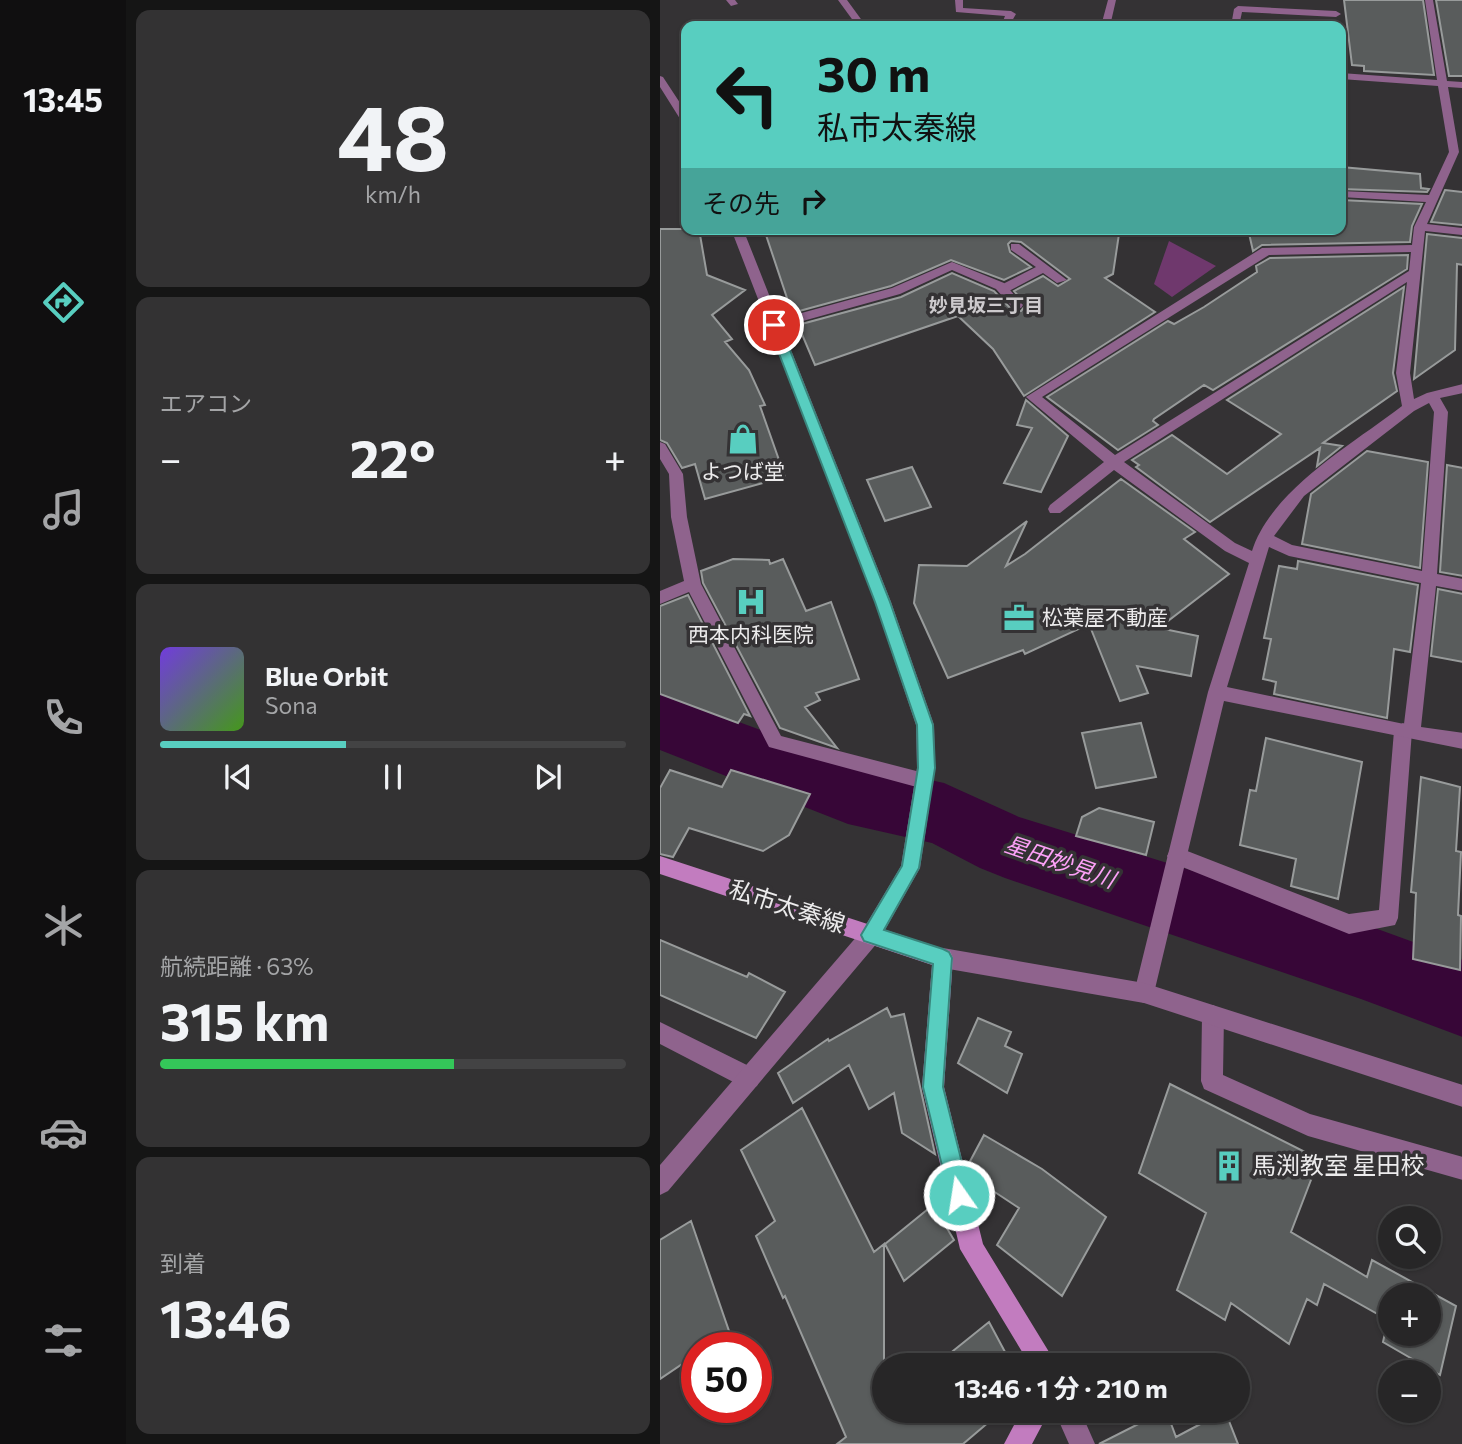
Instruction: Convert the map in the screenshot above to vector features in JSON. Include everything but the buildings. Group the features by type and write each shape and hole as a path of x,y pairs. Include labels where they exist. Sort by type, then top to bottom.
{"main road":[{"name":"私市太秦線","path":"660,865 943,958"},
{"path":"943,958 933,1087 972,1249 1037,1353"},
{"path":"1017,1444 1029,1423"}],"street":[{"path":"842,0 858,21"},
{"path":"959,0 959,10 1012,11 1007,21"},
{"path":"1106,21 1112,0"},
{"path":"1335,0 1337,21"},
{"path":"1409,408 1403,373 1420,227 1454,152 1429,0"},
{"path":"1236,21 1238,9 1336,14"},
{"path":"1346,76 1462,85"},
{"path":"660,79 681,102"},
{"path":"1346,194 1432,198"},
{"path":"1420,227 1462,232"},
{"path":"660,1183 871,935 910,868 923,788 925,725 883,602 739,235"},
{"path":"1015,247 1061,280"},
{"path":"1256,560 1230,547 1114,462 1033,397 1266,251 1418,248"},
{"path":"774,325 896,291 952,266 1003,289 1017,305"},
{"path":"1003,289 1044,268"},
{"path":"1055,509 1114,462 1415,272"},
{"path":"1144,993 1217,692 1264,538 1299,492 1409,408 1432,396 1462,388"},
{"path":"1176,860 1349,924 1388,918 1408,732 1429,579 1441,412 1432,396"},
{"path":"660,447 676,474 679,517 693,584 775,742 923,788"},
{"path":"1264,538 1289,550 1462,585"},
{"path":"660,598 693,584"},
{"path":"1217,692 1462,741"},
{"path":"943,958 1144,993 1462,1096"},
{"path":"1213,1016 1212,1081 1308,1125 1462,1169"},
{"path":"660,1033 749,1078"},
{"path":"1073,1423 1082,1444"}],"shaded area":[{"path":"1169,241 1216,266 1172,297 1154,284"}],"waterway":[{"name":"星田妙見川","path":"660,721 848,793 944,814 1005,845 1361,961 1463,999"}],"place":[{"name":"よつば堂","path":"743,439"},
{"name":"西本内科医院","path":"751,602"},
{"name":"松葉屋不動産","path":"1019,618"},
{"name":"馬渕教室 星田校","path":"1229,1166"}],"district":[{"name":"妙見坂三丁目","path":"986,305"}],"route":[{"path":"774,325 883,602 925,725 927,768 910,868 871,935 943,958 933,1087 959,1195"}]}
